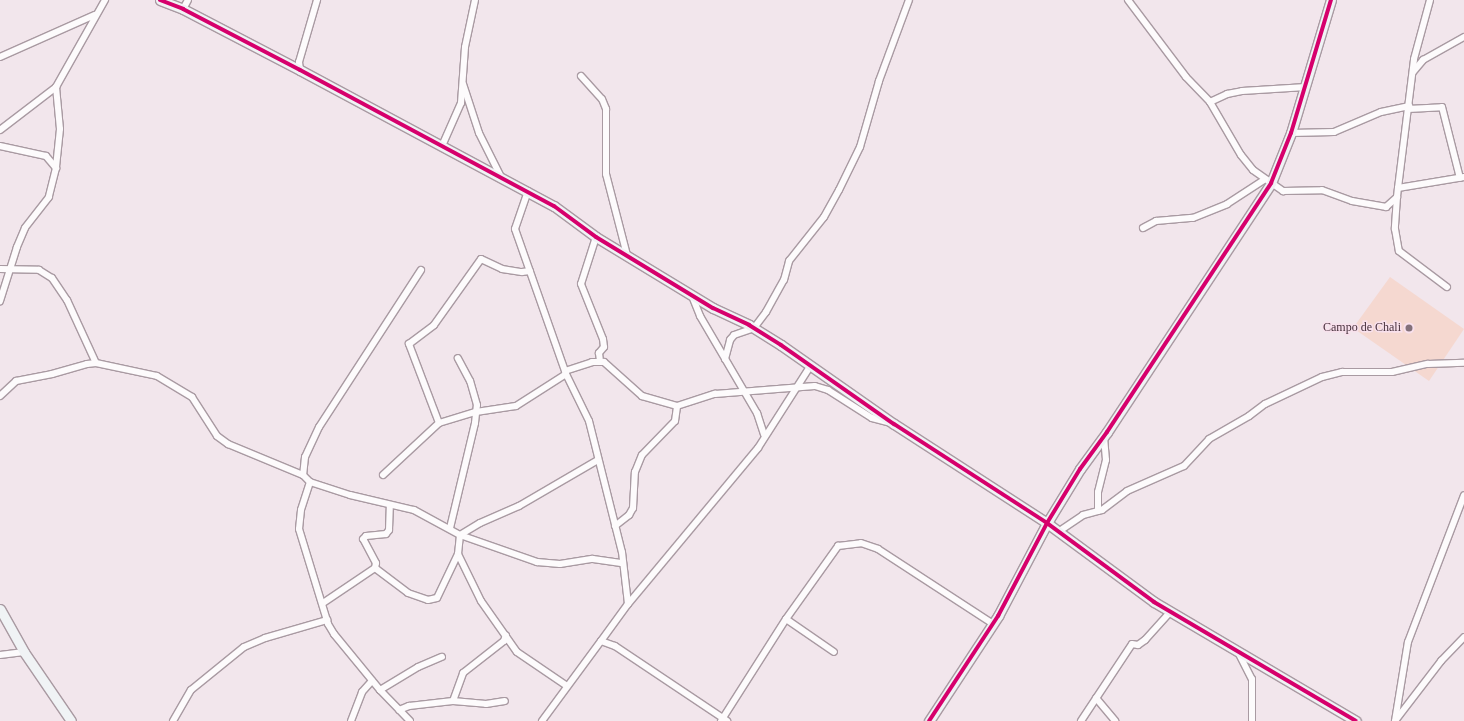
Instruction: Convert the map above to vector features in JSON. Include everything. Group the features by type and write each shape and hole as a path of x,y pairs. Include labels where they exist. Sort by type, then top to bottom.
{"street":[{"path":"0,130 56,87 105,0"},
{"path":"160,0 183,9 300,70 554,206 596,237 692,296 724,314 754,328 811,364 894,424 1047,523 1170,612 1239,654 1356,721"},
{"path":"183,9 188,0"},
{"path":"300,70 299,62 317,0"},
{"path":"442,146 461,103 465,47 475,0"},
{"path":"725,359 730,340 734,335 754,328 779,291 789,261 824,217 851,166 909,0"},
{"path":"1128,0 1132,3 1210,102 1241,155 1268,182 1283,192 1322,190 1380,207 1386,207 1397,197"},
{"path":"929,721 993,624 1047,523 1080,469 1104,438 1268,182 1291,134 1331,0"},
{"path":"1430,0 1418,42 1413,72 1398,188 1395,229 1399,251 1447,287"},
{"path":"0,57 95,16"},
{"path":"1413,72 1423,60 1464,37"},
{"path":"581,76 602,99 606,109 606,174 627,255"},
{"path":"463,82 479,133 501,177"},
{"path":"0,301 1,294 12,269 25,228 49,196 56,168 60,129 56,87"},
{"path":"1210,102 1226,94 1242,91 1306,87"},
{"path":"1291,134 1334,132 1381,112 1409,107 1442,106 1462,177 1398,188"},
{"path":"0,146 46,156 56,168"},
{"path":"1143,228 1156,221 1193,218 1227,204 1268,182"},
{"path":"528,191 515,229 566,373 589,421 623,563 628,604"},
{"path":"596,237 581,284 603,339 604,347 599,353 600,361 642,396 677,406 715,394 743,390 815,386 828,390 872,418 894,424"},
{"path":"439,422 409,344 434,325 481,259 502,269 522,272 530,271"},
{"path":"0,269 39,270 52,278 67,300 96,363"},
{"path":"303,475 305,457 319,427 421,270"},
{"path":"692,296 700,316 757,413 764,435"},
{"path":"450,528 476,412 476,397 458,358"},
{"path":"382,475 439,422 476,412 516,406 566,373 600,361"},
{"path":"0,396 16,381 96,363 157,376 175,385 192,397 217,436 228,444 303,475 310,482 390,506 414,510 450,528 460,535 537,562 560,564 593,559 623,563"},
{"path":"1058,532 1083,515 1098,511 1127,491 1184,466 1209,439 1249,416 1265,404 1322,377 1342,372 1392,372 1428,364 1464,363"},
{"path":"542,721 628,604 758,448 764,435 797,388 811,364"},
{"path":"615,526 629,515 633,508 635,472 642,456 675,421 677,406"},
{"path":"1098,511 1098,492 1106,460 1104,438"},
{"path":"460,535 480,522 519,506 598,460"},
{"path":"310,482 301,510 299,528 327,620 334,634 372,681 410,721"},
{"path":"1395,721 1408,642 1464,495"},
{"path":"390,506 389,530 386,534 366,536 363,539 376,563 376,568 408,593 433,600 440,594 458,554 460,535"},
{"path":"601,641 615,646 723,720 786,620 838,546 861,542 902,564 993,624"},
{"path":"458,554 481,601 517,652 567,686"},
{"path":"323,603 376,568"},
{"path":"0,609 24,652 71,721"},
{"path":"1081,721 1132,644 1138,645 1145,640 1170,612"},
{"path":"173,721 191,690 244,647 265,638 327,620"},
{"path":"786,620 834,652"},
{"path":"453,701 463,673 504,641 506,635"},
{"path":"1395,721 1441,661 1464,637"},
{"path":"0,655 24,652"},
{"path":"1239,654 1252,680 1252,721"},
{"path":"380,690 418,667 442,657"},
{"path":"351,721 362,692 372,681"},
{"path":"1096,698 1115,721"},
{"path":"399,710 409,706 453,701 486,704 505,702"}],"shaded area":[{"name":"Campo de Chali","path":"1390,277 1464,329 1429,381 1353,328"}],"cycle path":[{"path":"160,0 183,9 300,70 554,206 596,237 713,308 749,325 781,345 894,424 1047,523 1154,602 1356,721"},
{"path":"929,721 998,616 1047,523 1080,469 1107,432 1271,183 1291,133 1331,0"}],"place":[{"name":"Campo de Chali","path":"1409,328"}]}
